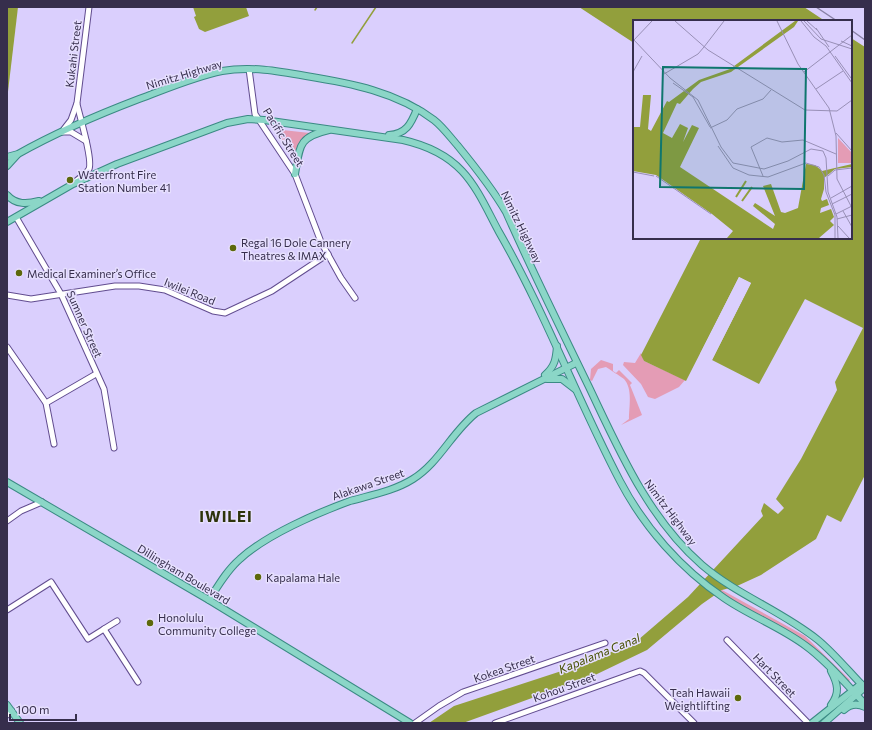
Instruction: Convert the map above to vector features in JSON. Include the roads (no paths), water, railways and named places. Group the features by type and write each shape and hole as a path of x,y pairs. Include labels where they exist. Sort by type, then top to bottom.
{"main road":[{"name":"Nimitz Highway","path":"7,157 18,154 64,129 81,122 196,78 222,71 249,69 278,71 349,83 390,96 417,109 438,124 495,193 506,212 576,363 630,473 670,530 702,565 736,590 777,613 818,640 863,687"},
{"path":"377,136 396,135 405,130 413,121 417,109"},
{"name":"Nimitz Highway","path":"7,222 73,184 117,164 237,121 258,119 377,136 424,146 441,154 463,172 470,180 509,249 557,346 617,475 636,508 658,539 696,576 724,598 802,643 828,665 865,705"},
{"path":"295,174 298,153 303,142 316,133 333,129"},
{"path":"7,166 18,154"},
{"path":"7,195 24,204 47,199"},
{"path":"538,381 552,369 555,362 557,346"},
{"name":"Alakawa Street","path":"209,600 233,566 252,549 322,511 398,487 414,479 431,464 462,425 476,413 576,363"},
{"path":"538,381 553,378 562,379 576,389"},
{"name":"Dillingham Boulevard","path":"7,482 209,600 410,723"},
{"path":"826,713 838,693 838,685 828,665"},
{"path":"812,723 863,687"},
{"path":"826,721 854,692"},
{"path":"7,705 9,713 20,723"},
{"path":"826,721 850,705 865,705"}],"street":[{"name":"Kukahi Street","path":"64,129 72,120 77,103 89,7"},
{"name":"Pacific Street","path":"249,69 255,114 295,174 316,230 328,254 355,298"},
{"name":"Kukahi Street","path":"73,184 86,173 90,166 90,159 77,103"},
{"path":"55,134 71,132 86,141"},
{"name":"Sumner Street","path":"16,217 62,294 106,396 114,448"},
{"name":"Iwilei Road","path":"7,295 26,299 115,286 139,286 173,293 213,311 227,312 272,291 328,254"},
{"path":"50,296 56,284"},
{"path":"7,347 46,403 54,444"},
{"path":"46,403 96,374"},
{"path":"7,521 21,511 42,502"},
{"path":"7,610 51,582 88,639 117,621"},
{"path":"104,629 138,682"},
{"name":"Hart Street","path":"727,640 808,723"},
{"name":"Kokea Street","path":"415,723 439,706 463,692 605,643"},
{"name":"Kohou Street","path":"494,723 640,671 644,673 694,723"}],"waterway":[{"path":"352,43 376,7"}],"railway":[{"path":"816,7 836,20"},
{"path":"852,31 865,40"}],"place":[{"name":"Waterfront Fire Station Number 41","path":"70,180"},
{"name":"Regal 16 Dole Cannery Theatres & IMAX","path":"233,248"},
{"name":"Medical Examiner’s Office","path":"19,273"},
{"name":"Kapalama Hale","path":"258,577"},
{"name":"Honolulu Community College","path":"150,623"},
{"name":"Teah Hawaii Weightlifting","path":"738,698"}],"district":[{"name":"IWILEI","path":"226,516"}],"water label":[{"name":"Kapalama Canal","path":"599,653"}]}
